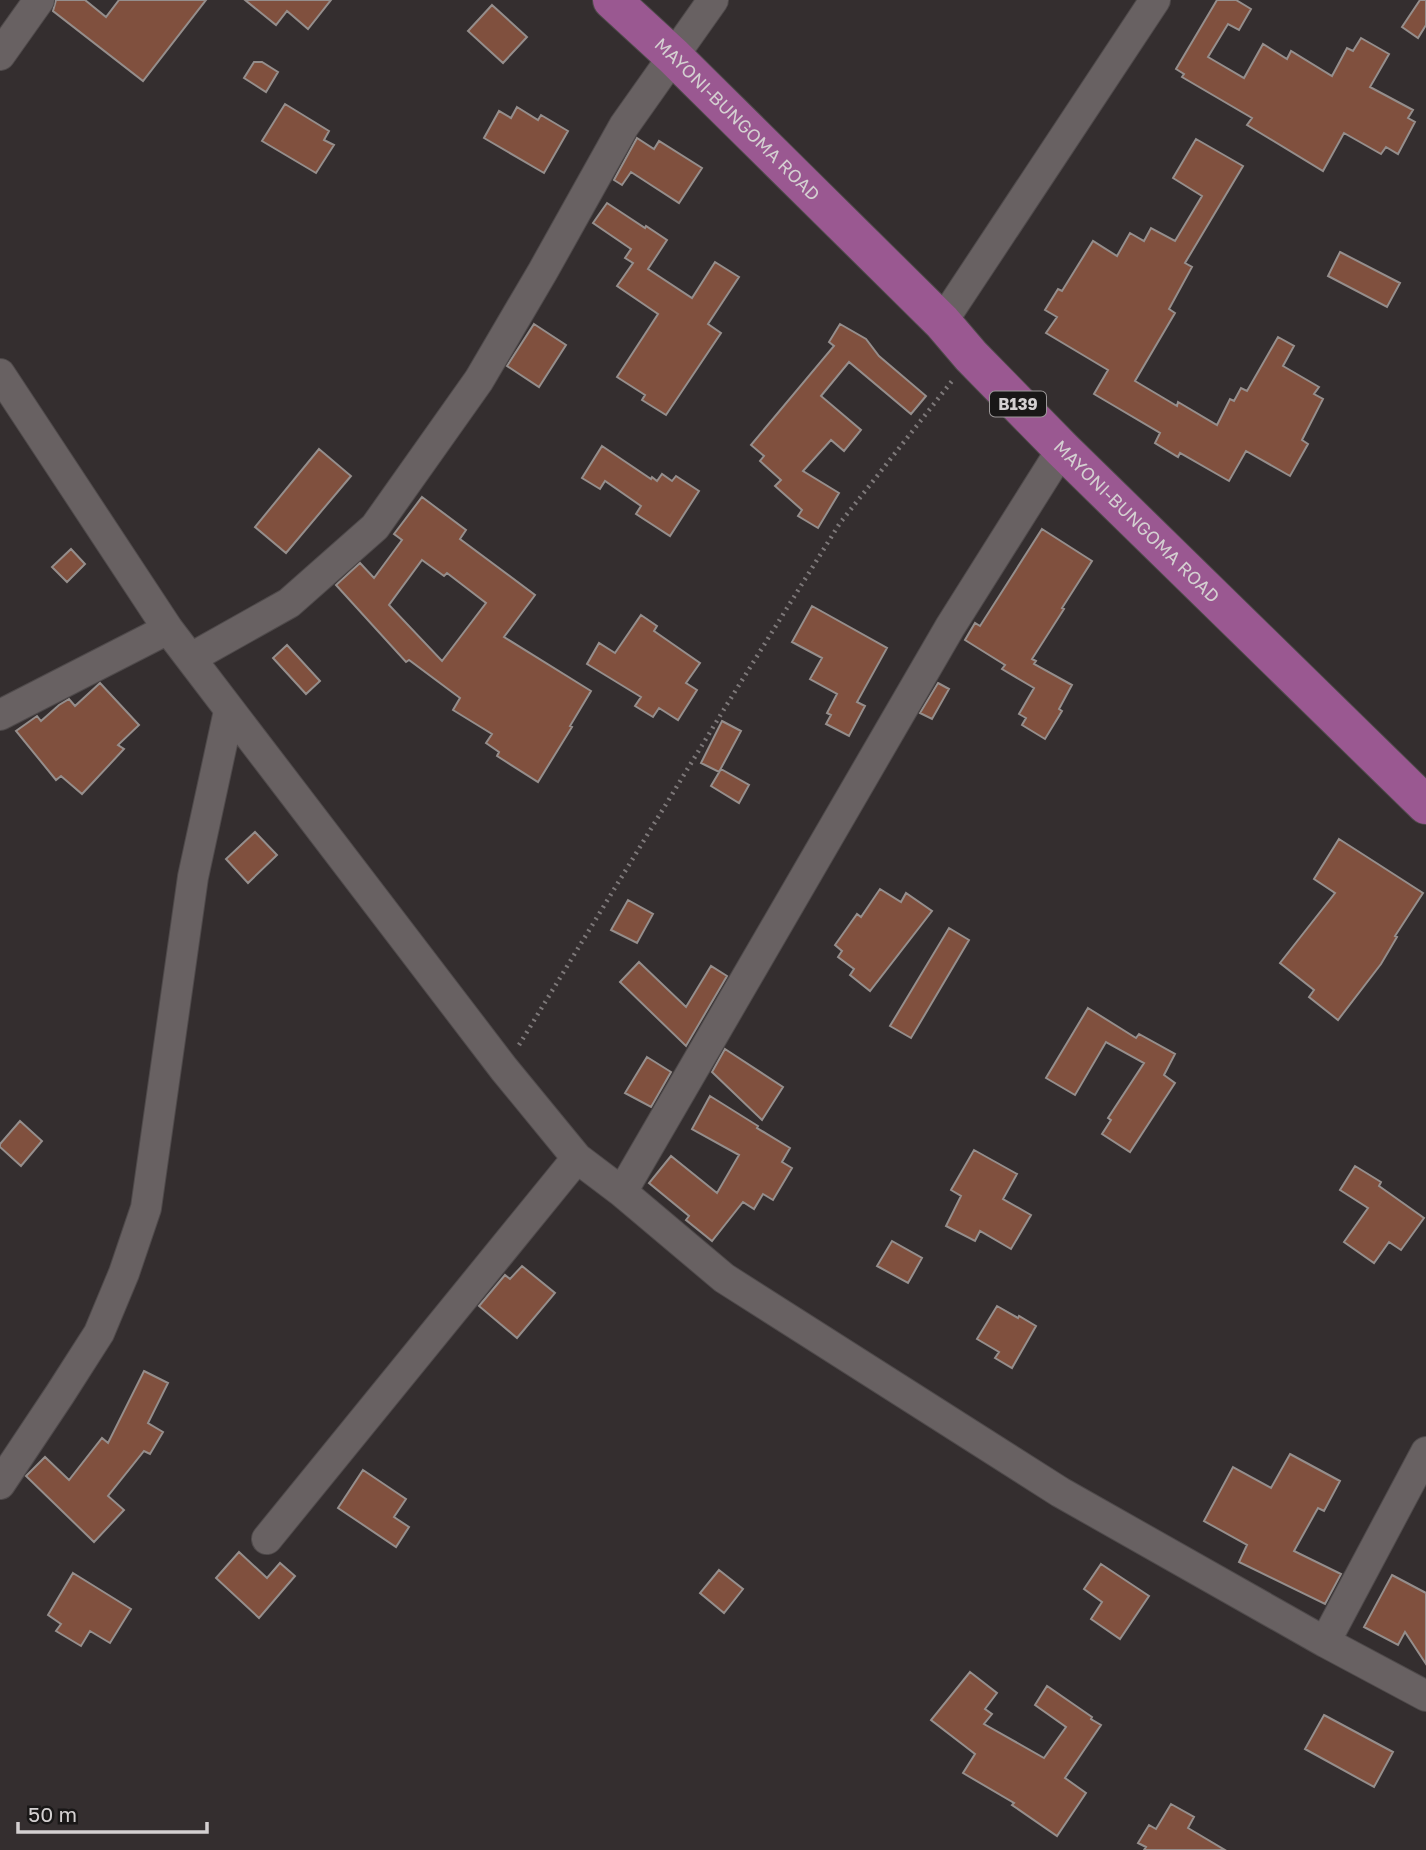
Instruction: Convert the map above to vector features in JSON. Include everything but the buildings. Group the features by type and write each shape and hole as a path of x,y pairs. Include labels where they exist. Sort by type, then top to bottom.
{"main road":[{"name":"MAYONI-BUNGOMA ROAD","path":"612,0 673,56 942,321 971,356 1062,449 1426,805"}],"street":[{"path":"0,55 39,0"},
{"path":"191,658 289,604 375,527 479,380 624,126 713,0"},
{"path":"942,321 1155,0"},
{"path":"0,374 168,629 505,1069 577,1158 622,1192 724,1278 1060,1492 1426,1696"},
{"path":"622,1192 950,626 1062,449"},
{"path":"0,715 168,629"},
{"path":"0,1484 99,1333 124,1273 146,1208 192,877 229,711"},
{"path":"267,1539 577,1158"},
{"path":"1325,1642 1426,1452"}],"path":[{"path":"505,1069 840,523 971,356"}]}
